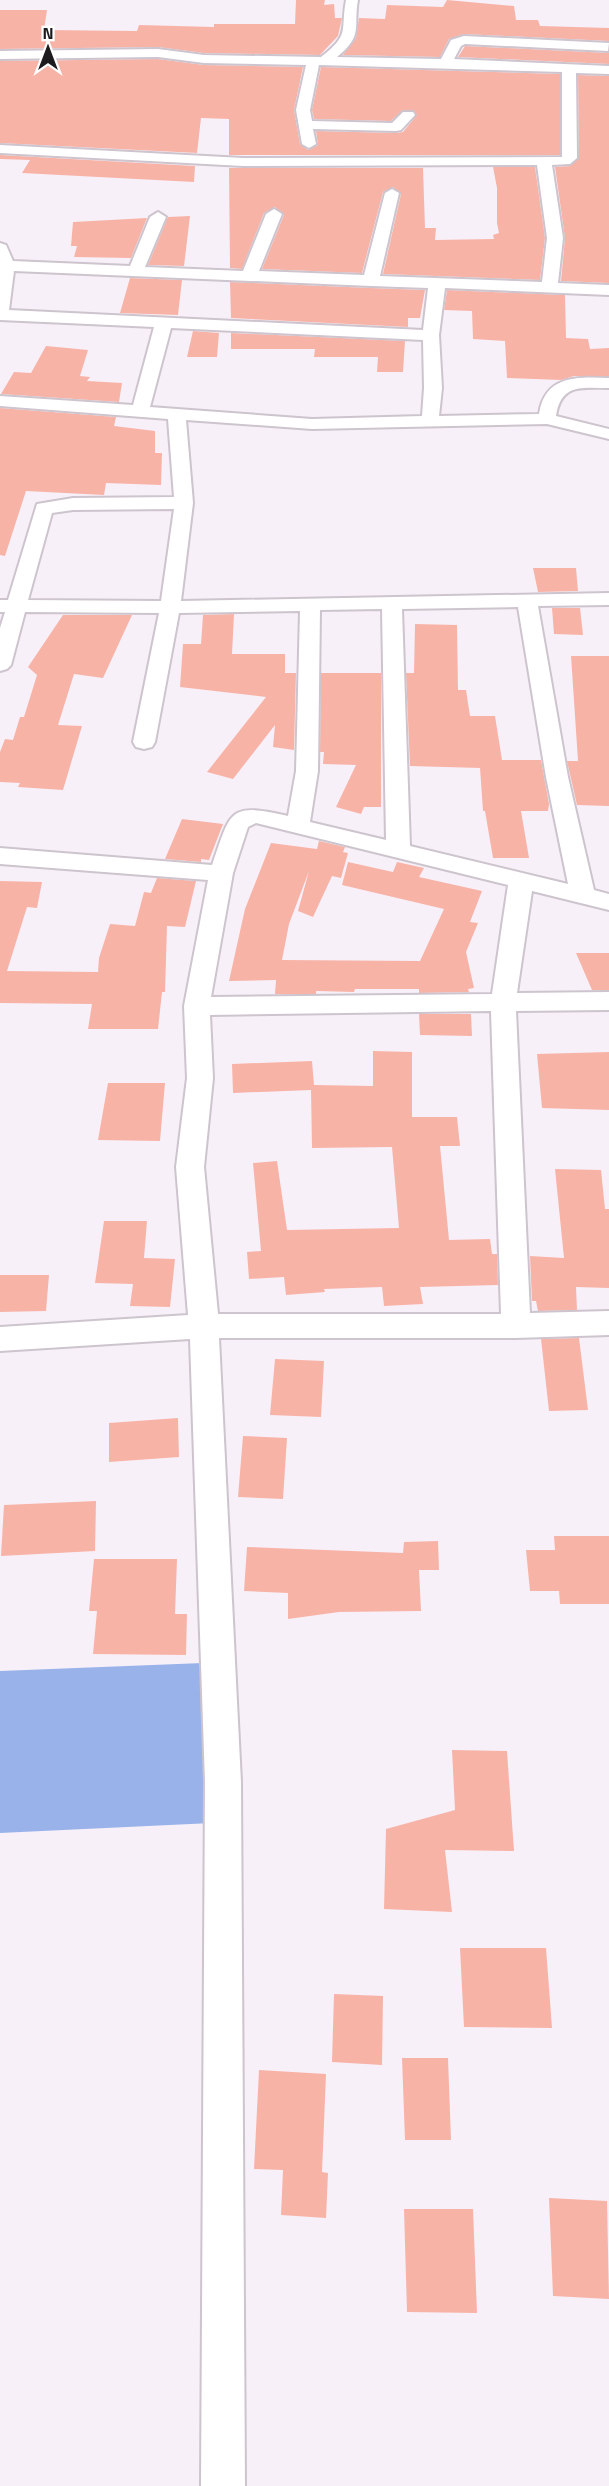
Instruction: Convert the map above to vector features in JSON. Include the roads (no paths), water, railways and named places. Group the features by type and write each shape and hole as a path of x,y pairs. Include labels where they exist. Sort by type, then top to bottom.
{"street":[{"path":"312,162 303,110 319,61 340,48 351,28 349,10 352,0"},
{"path":"446,63 456,43 464,40 608,47"},
{"path":"0,55 158,53 204,59 446,63 609,70"},
{"path":"0,149 243,162 565,161 570,158 569,69"},
{"path":"306,125 396,127 408,115"},
{"path":"544,162 555,237 549,288"},
{"path":"371,281 393,193"},
{"path":"249,276 274,214"},
{"path":"136,270 158,217"},
{"path":"0,248 7,266 0,314 431,335"},
{"path":"7,266 609,290"},
{"path":"430,421 433,388 431,335 437,284"},
{"path":"140,412 164,322"},
{"path":"546,419 553,395 563,388 579,384 609,383"},
{"path":"0,400 312,424 546,419 609,434"},
{"path":"144,742 170,607 184,503 177,415"},
{"path":"0,664 9,607 44,508 73,504 184,503"},
{"path":"9,607 170,607 609,599"},
{"path":"527,601 557,777 583,896"},
{"path":"392,602 398,850"},
{"path":"298,825 307,771 310,603"},
{"path":"223,2486 223,1782 204,1326 190,1167 200,1078 197,1006 221,873 238,825 246,817 256,816 609,902"},
{"path":"0,856 221,873"},
{"path":"516,1326 503,1003 521,881"},
{"path":"197,1006 609,1001"},
{"path":"0,1339 204,1326 516,1326 609,1323"}],"water":[{"path":"203,1663 212,1823 0,1833 0,1671"}]}
